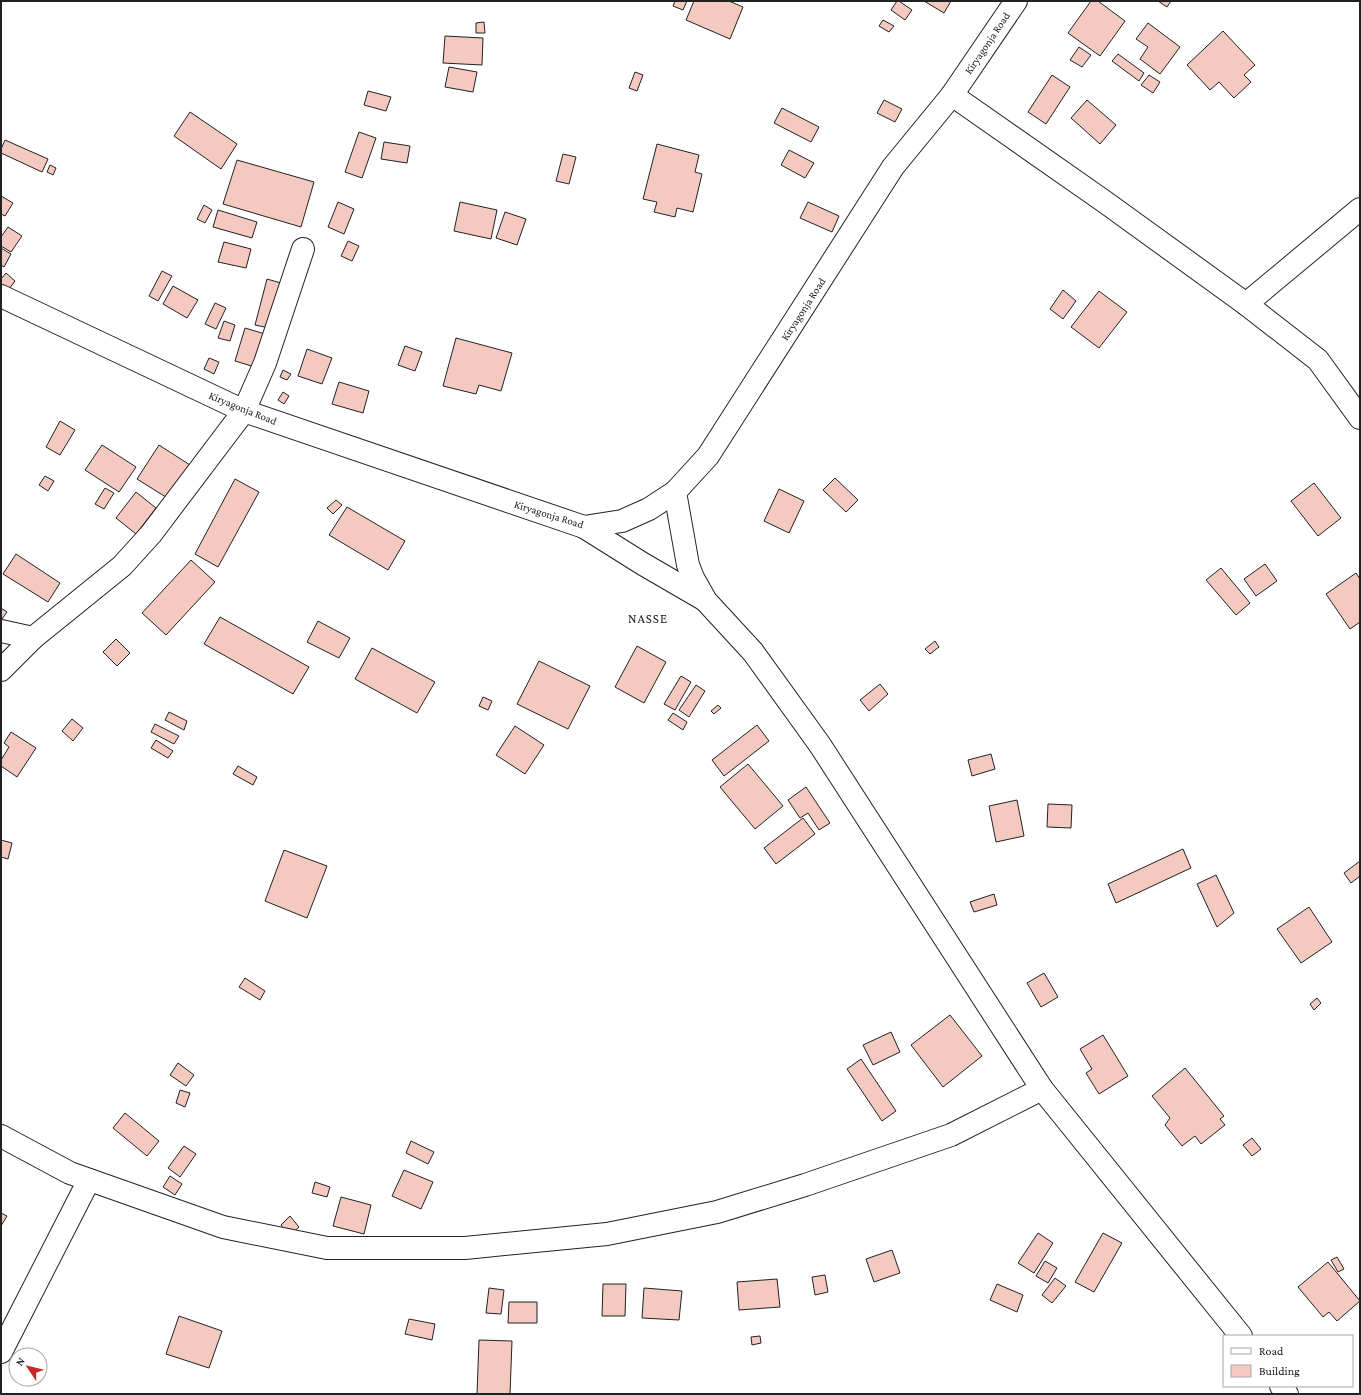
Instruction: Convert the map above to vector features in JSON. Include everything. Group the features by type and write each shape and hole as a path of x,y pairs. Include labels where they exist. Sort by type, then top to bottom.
{"street":[{"name":"Kiryagonja Road","path":"1,296 244,411 584,527 622,521 649,509 675,492 708,456 894,167 952,95 1016,1"},
{"path":"952,95 1246,304 1318,360 1360,418"},
{"path":"1246,304 1360,209"},
{"path":"1,670 33,638 122,566 151,534 244,411 265,363 303,249"},
{"path":"675,492 688,565 693,578 706,601 753,652 820,744 1042,1089 1239,1335"},
{"path":"584,527 706,601"},
{"path":"1,631 33,638"},
{"path":"1,1136 70,1173 224,1227 327,1248 473,1247 607,1234 717,1212 805,1185 951,1134 1042,1089"},
{"path":"1,1352 89,1180"}],"building":[{"path":"675,1 687,1 683,10 673,6"},
{"path":"694,1 729,1 743,7 730,39 686,20"},
{"path":"897,1 912,10 905,20 891,10"},
{"path":"924,1 951,1 944,13"},
{"path":"1091,1 1098,1 1125,21 1100,56 1068,33"},
{"path":"1158,1 1171,1 1167,7"},
{"path":"883,20 894,26 889,32 879,26"},
{"path":"484,22 485,33 476,33 476,23"},
{"path":"1148,23 1180,47 1160,74 1140,59 1148,47 1136,39"},
{"path":"1223,31 1255,65 1244,75 1251,82 1234,98 1219,82 1210,90 1187,65"},
{"path":"445,36 483,38 482,65 443,63"},
{"path":"1079,47 1091,55 1082,67 1070,60"},
{"path":"1118,54 1144,73 1139,81 1112,61"},
{"path":"449,67 477,72 473,92 445,87"},
{"path":"635,72 643,75 637,91 629,88"},
{"path":"1052,75 1070,87 1046,124 1028,112"},
{"path":"1149,75 1160,82 1153,93 1141,85"},
{"path":"368,91 391,97 386,111 364,105"},
{"path":"884,100 902,109 895,122 877,113"},
{"path":"1087,100 1116,125 1100,144 1071,118"},
{"path":"782,108 819,127 811,142 774,123"},
{"path":"190,112 237,144 221,169 174,136"},
{"path":"359,132 376,138 362,178 345,172"},
{"path":"5,140 48,159 42,172 1,153"},
{"path":"384,142 410,146 407,163 381,159"},
{"path":"657,144 699,155 695,172 702,174 693,212 677,208 675,217 654,212 657,202 643,199"},
{"path":"789,150 814,163 805,178 781,165"},
{"path":"563,154 576,157 569,184 556,181"},
{"path":"237,160 314,182 301,227 223,204"},
{"path":"50,165 56,168 53,175 47,172"},
{"path":"1,196 13,203 5,216 1,214"},
{"path":"338,202 354,209 344,234 328,227"},
{"path":"460,202 497,210 491,239 454,231"},
{"path":"808,202 839,216 832,232 800,218"},
{"path":"204,205 212,210 205,223 197,219"},
{"path":"218,210 257,222 252,238 213,227"},
{"path":"505,212 526,219 517,245 496,238"},
{"path":"8,227 22,236 11,252 1,246 1,237"},
{"path":"348,241 359,246 352,261 341,256"},
{"path":"224,242 251,249 246,268 218,262"},
{"path":"1,248 11,254 4,267 1,265"},
{"path":"162,271 172,276 158,301 149,296"},
{"path":"6,273 15,281 6,293 1,289 1,279"},
{"path":"267,279 281,283 269,328 255,325"},
{"path":"173,286 198,300 187,318 163,304"},
{"path":"1063,290 1076,301 1063,319 1050,309"},
{"path":"1099,291 1127,312 1099,348 1071,327"},
{"path":"215,303 226,308 216,329 205,324"},
{"path":"224,321 235,325 230,341 218,338"},
{"path":"245,328 265,334 255,367 235,361"},
{"path":"456,338 512,353 501,391 479,385 476,394 443,386"},
{"path":"405,346 422,352 415,371 398,365"},
{"path":"307,349 332,358 322,384 298,376"},
{"path":"209,358 219,362 214,374 204,369"},
{"path":"283,370 291,374 287,380 280,377"},
{"path":"339,382 369,391 363,413 332,404"},
{"path":"283,392 289,396 284,404 278,400"},
{"path":"60,421 75,430 60,455 46,447"},
{"path":"102,445 136,467 119,492 85,470"},
{"path":"159,445 190,465 169,499 137,479"},
{"path":"45,476 54,481 48,491 39,485"},
{"path":"835,478 858,500 846,512 823,490"},
{"path":"235,479 259,492 218,567 195,554"},
{"path":"1314,483 1341,518 1318,536 1291,501"},
{"path":"105,488 114,493 104,509 95,504"},
{"path":"779,489 804,501 789,533 764,521"},
{"path":"136,492 156,508 136,534 116,518"},
{"path":"336,500 342,505 333,514 327,508"},
{"path":"347,507 405,541 388,570 329,535"},
{"path":"16,554 60,583 48,602 3,574"},
{"path":"191,560 215,582 166,635 142,613"},
{"path":"1265,564 1277,581 1256,596 1244,579"},
{"path":"1221,568 1250,603 1236,615 1206,580"},
{"path":"1356,573 1360,579 1360,622 1350,629 1326,594"},
{"path":"1,608 7,612 2,619 1,619"},
{"path":"220,617 309,667 293,694 204,644"},
{"path":"318,621 350,638 339,658 307,642"},
{"path":"116,639 130,653 117,666 103,652"},
{"path":"935,641 939,647 930,654 925,649"},
{"path":"637,646 666,662 644,703 615,687"},
{"path":"372,648 435,682 417,713 355,679"},
{"path":"539,661 590,686 568,729 517,704"},
{"path":"681,676 691,682 675,710 664,704"},
{"path":"880,684 888,694 869,711 860,700"},
{"path":"696,685 705,691 689,717 679,710"},
{"path":"483,697 492,701 488,710 479,706"},
{"path":"718,705 721,708 714,714 711,711"},
{"path":"169,712 187,721 184,730 165,720"},
{"path":"673,713 687,722 683,730 668,720"},
{"path":"72,719 83,728 73,741 62,731"},
{"path":"155,724 179,736 174,744 151,732"},
{"path":"757,725 769,741 724,776 712,760"},
{"path":"515,726 544,745 525,774 496,755"},
{"path":"11,732 36,748 17,777 1,766 1,760 9,747 4,743"},
{"path":"156,740 173,751 168,758 151,748"},
{"path":"991,754 995,769 972,776 968,760"},
{"path":"748,764 783,806 755,829 720,787"},
{"path":"238,766 257,777 253,785 233,774"},
{"path":"806,787 830,823 819,830 808,813 800,818 788,800"},
{"path":"1017,800 1024,836 996,842 989,806"},
{"path":"1048,804 1072,805 1071,828 1047,827"},
{"path":"803,818 815,834 776,864 764,848"},
{"path":"1,840 12,843 8,859 1,857"},
{"path":"1183,849 1191,868 1116,903 1108,884"},
{"path":"284,850 327,866 307,918 265,901"},
{"path":"1360,861 1360,876 1351,883 1344,873"},
{"path":"1216,875 1234,913 1217,927 1197,884"},
{"path":"994,894 997,905 974,912 970,902"},
{"path":"1309,907 1332,942 1301,963 1277,929"},
{"path":"1044,973 1058,997 1041,1007 1027,983"},
{"path":"245,978 265,991 260,1000 239,987"},
{"path":"1317,998 1321,1003 1314,1010 1310,1004"},
{"path":"950,1015 982,1056 943,1087 911,1045"},
{"path":"891,1032 900,1052 873,1065 863,1045"},
{"path":"1103,1035 1128,1076 1099,1094 1086,1073 1092,1069 1080,1049"},
{"path":"861,1059 896,1111 882,1121 847,1069"},
{"path":"178,1063 194,1075 186,1086 170,1075"},
{"path":"1185,1068 1224,1116 1220,1119 1225,1125 1201,1144 1195,1136 1182,1146 1165,1125 1170,1118 1152,1096"},
{"path":"180,1090 190,1093 185,1107 176,1103"},
{"path":"125,1113 159,1141 147,1156 113,1128"},
{"path":"1252,1138 1261,1149 1252,1156 1243,1145"},
{"path":"411,1141 434,1152 428,1164 406,1153"},
{"path":"184,1146 196,1154 180,1177 168,1168"},
{"path":"404,1170 433,1182 421,1209 392,1196"},
{"path":"170,1176 182,1184 175,1195 163,1187"},
{"path":"315,1182 330,1187 327,1197 312,1193"},
{"path":"341,1197 371,1205 364,1234 333,1226"},
{"path":"1,1213 7,1216 1,1226"},
{"path":"290,1216 299,1227 289,1236 281,1225"},
{"path":"1038,1233 1053,1243 1034,1273 1018,1263"},
{"path":"1103,1233 1122,1243 1094,1292 1075,1282"},
{"path":"892,1250 900,1273 874,1282 866,1259"},
{"path":"1337,1257 1344,1269 1338,1272 1331,1260"},
{"path":"1045,1261 1057,1268 1048,1283 1036,1276"},
{"path":"1328,1262 1360,1301 1337,1321 1329,1312 1323,1317 1298,1287"},
{"path":"825,1275 828,1292 815,1295 812,1277"},
{"path":"1055,1278 1066,1286 1052,1303 1042,1295"},
{"path":"777,1279 780,1307 739,1310 737,1282"},
{"path":"603,1284 626,1284 625,1316 602,1316"},
{"path":"997,1284 1023,1295 1017,1312 990,1300"},
{"path":"489,1288 504,1290 501,1314 486,1313"},
{"path":"644,1288 682,1291 679,1320 642,1318"},
{"path":"509,1302 537,1302 537,1323 508,1323"},
{"path":"179,1316 222,1331 209,1368 166,1354"},
{"path":"409,1319 435,1324 432,1340 405,1334"},
{"path":"760,1336 761,1343 752,1345 751,1337"},
{"path":"479,1340 512,1341 510,1394 477,1394"}],"district":[{"name":"NASSE","path":"648,618"}]}
